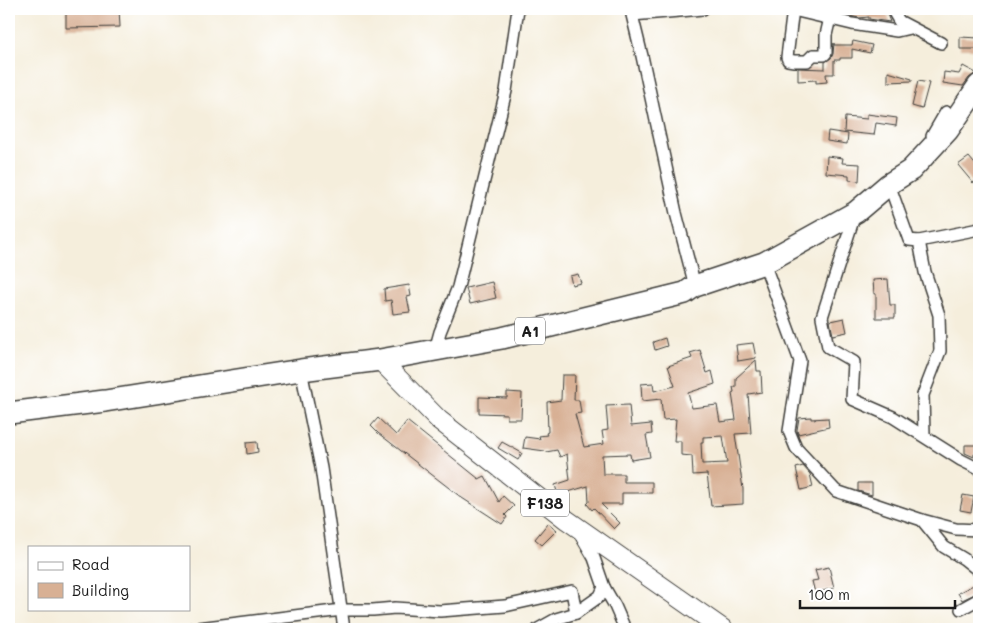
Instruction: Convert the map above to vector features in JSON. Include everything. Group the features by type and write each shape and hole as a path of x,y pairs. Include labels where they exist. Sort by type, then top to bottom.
{"highway":[{"name":"A1","path":"9,413 105,401 301,370 380,360 502,338 685,293 695,286 764,263 856,212 889,184 911,170 962,112 979,85"}],"main road":[{"name":"F138","path":"380,360 440,420 567,520 723,629"}],"street":[{"path":"435,350 458,287 506,91 518,9"},
{"path":"695,286 676,213 631,12 703,9"},
{"path":"892,9 899,21 941,43"},
{"path":"828,13 826,53 824,55 812,55 807,61 788,60 786,57 793,10 828,13 852,24 897,31 910,28"},
{"path":"946,112 928,144 885,176 882,191 889,184 909,240 919,241 979,229"},
{"path":"856,212 822,317 828,347 854,362 852,399 893,417 961,460 979,469"},
{"path":"919,241 925,272 939,315 940,351 923,395 924,436"},
{"path":"764,263 800,361 790,430 796,448 836,491 922,520 956,529 979,530"},
{"path":"301,370 321,468 344,629"},
{"path":"567,520 584,538 594,558 604,587 625,629"},
{"path":"922,520 944,547 979,571"},
{"path":"538,629 556,619 576,613 600,596 604,587"},
{"path":"190,629 342,610 395,608 440,611 504,606 572,591 576,613"},
{"path":"961,609 979,599"}],"building":[{"path":"66,9 119,9 120,27 66,28"},
{"path":"845,9 885,9 890,22 869,19 869,17 859,18 845,15"},
{"path":"960,37 979,38 979,49 960,49"},
{"path":"853,41 872,45 870,53 852,49 852,58 834,60 834,74 826,74 827,82 816,83 816,80 798,81 798,68 825,69 825,62 833,54 834,43 834,45 852,45"},
{"path":"963,66 976,73 963,86 943,83 944,72 959,74"},
{"path":"888,72 912,79 912,81 888,82"},
{"path":"918,81 929,83 922,109 912,106"},
{"path":"867,114 897,118 896,126 876,123 874,135 844,132 845,117 867,119"},
{"path":"828,131 848,134 847,144 827,141"},
{"path":"827,156 843,158 842,163 860,164 859,181 849,180 849,175 826,173"},
{"path":"969,157 979,169 979,178 973,183 958,165"},
{"path":"578,274 581,283 572,285 570,276"},
{"path":"888,279 890,305 895,305 895,318 876,318 876,294 874,294 873,280"},
{"path":"492,282 496,298 470,304 466,288"},
{"path":"409,285 411,296 407,297 410,312 393,314 391,300 385,301 384,289"},
{"path":"844,318 847,332 833,335 830,321"},
{"path":"665,338 667,346 655,350 653,342"},
{"path":"753,343 756,358 738,361 736,345"},
{"path":"700,350 707,373 712,371 715,384 688,393 692,408 717,405 720,422 736,420 732,393 734,392 733,387 736,387 736,378 756,360 757,371 761,371 762,392 748,394 751,433 735,434 743,489 743,504 711,506 707,474 693,475 692,456 681,455 681,441 674,441 676,419 663,420 661,399 642,401 641,384 653,383 654,391 675,386 668,366 692,358 690,353","holes":["723,436 727,463 702,464 701,442 703,442 703,437"]},
{"path":"562,375 575,375 574,400 579,400 581,413 575,414 584,447 604,444 602,431 608,430 606,406 629,405 631,426 651,424 652,434 646,435 650,457 631,460 630,454 602,455 603,474 624,474 624,482 652,482 652,493 622,493 622,504 601,504 620,523 614,529 594,508 592,510 587,504 589,502 588,486 558,495 555,485 570,480 567,454 560,457 557,450 546,452 523,448 525,437 540,439 539,436 547,435 547,402 561,400"},
{"path":"507,392 522,393 521,419 507,419 507,414 479,413 479,397 507,398"},
{"path":"811,417 811,419 828,418 829,427 798,434 799,418"},
{"path":"378,418 396,435 407,421 479,479 485,476 499,502 503,496 514,506 505,515 507,517 502,524 462,498 378,433 371,426"},
{"path":"257,442 258,452 247,454 246,443"},
{"path":"502,442 522,453 518,460 498,448"},
{"path":"965,445 979,445 979,454 974,453 974,457 965,453"},
{"path":"803,466 810,474 813,487 801,490 796,468"},
{"path":"858,483 872,483 872,495 858,491"},
{"path":"963,495 974,497 971,512 960,510"},
{"path":"548,523 557,530 542,545 535,539"},
{"path":"829,567 834,588 815,593 812,581 818,580 815,570"},
{"path":"979,582 979,592 962,600 958,593"}]}
